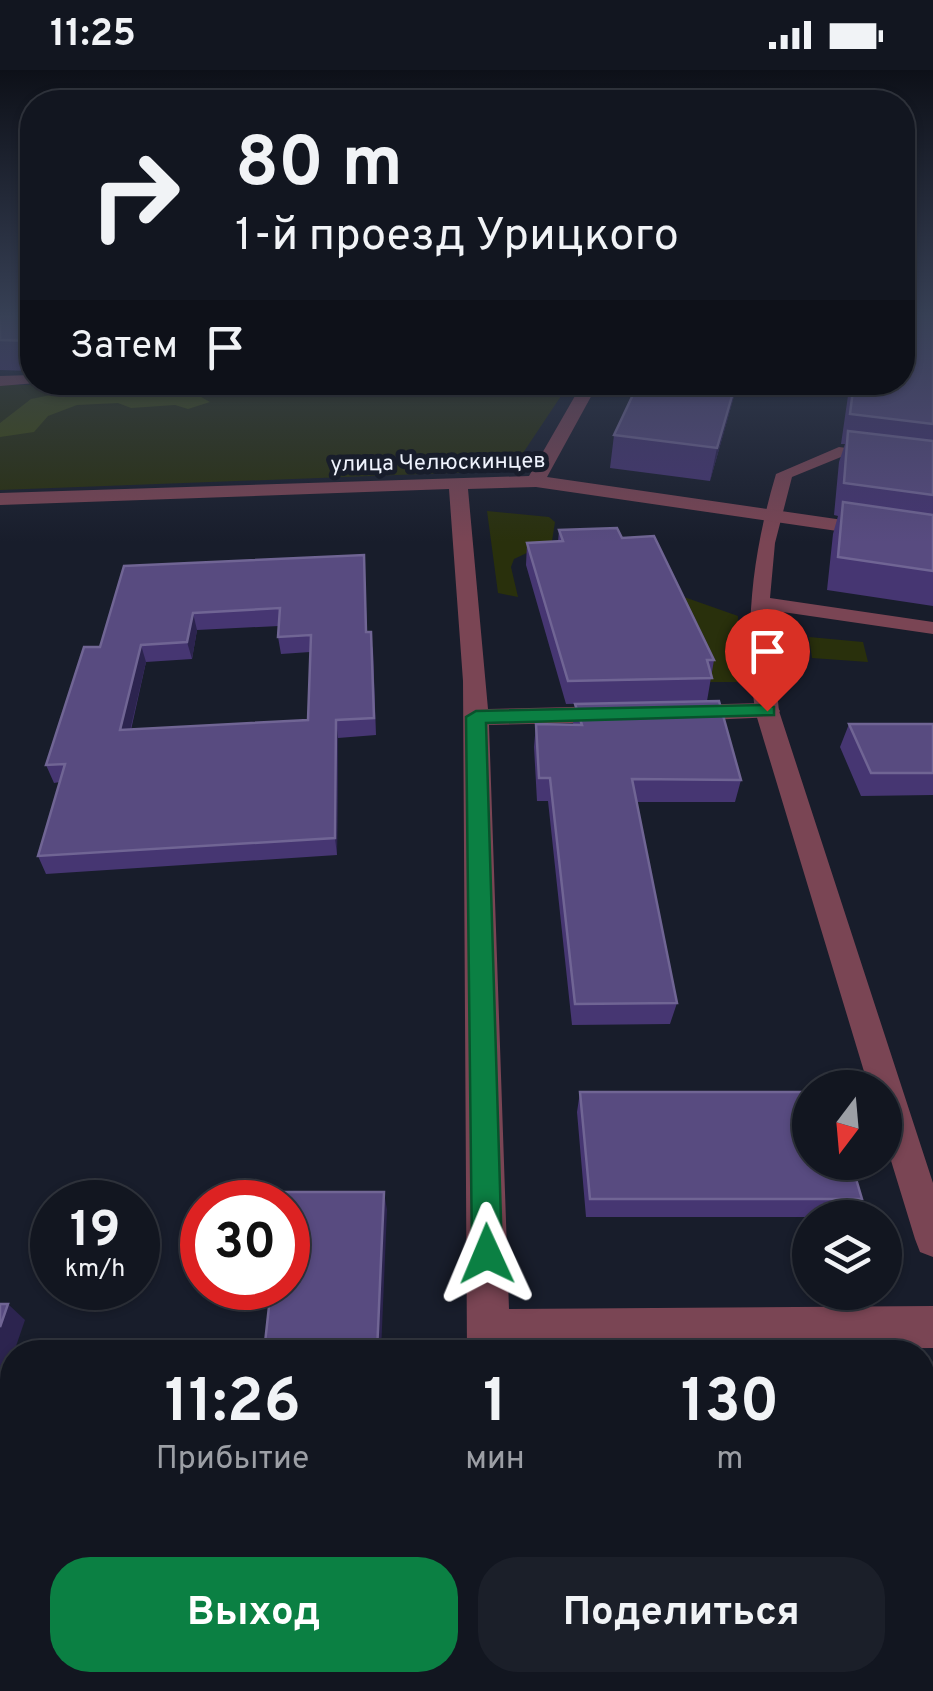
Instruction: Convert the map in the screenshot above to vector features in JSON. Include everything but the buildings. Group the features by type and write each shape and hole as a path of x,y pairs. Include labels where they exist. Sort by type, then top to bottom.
{"street":[{"path":"536,481 583,395"},
{"name":"улица Челюскинцев","path":"0,499 536,481 933,539"},
{"path":"460,482 458,506 476,717 489,1340"},
{"path":"476,717 767,711"},
{"path":"548,1340 933,1327"}],"lane":[{"path":"933,464 839,452 784,474 772,516 759,602 760,672 767,711 933,1240"},
{"path":"759,602 933,628"}],"green space":[{"path":"0,391 20,391 20,395 562,395 515,465 502,471 0,490"},
{"path":"51,395 178,395 210,402 188,409 175,405 77,405 48,416 34,432 0,437 0,423 31,399"},
{"path":"487,511 549,517 555,522 552,541 514,559 511,567 518,597 498,593"},
{"path":"667,591 738,616 737,682 709,682"},
{"path":"809,637 863,642 868,662 812,658"}],"route":[{"path":"487,1254 476,717 767,711"}]}
